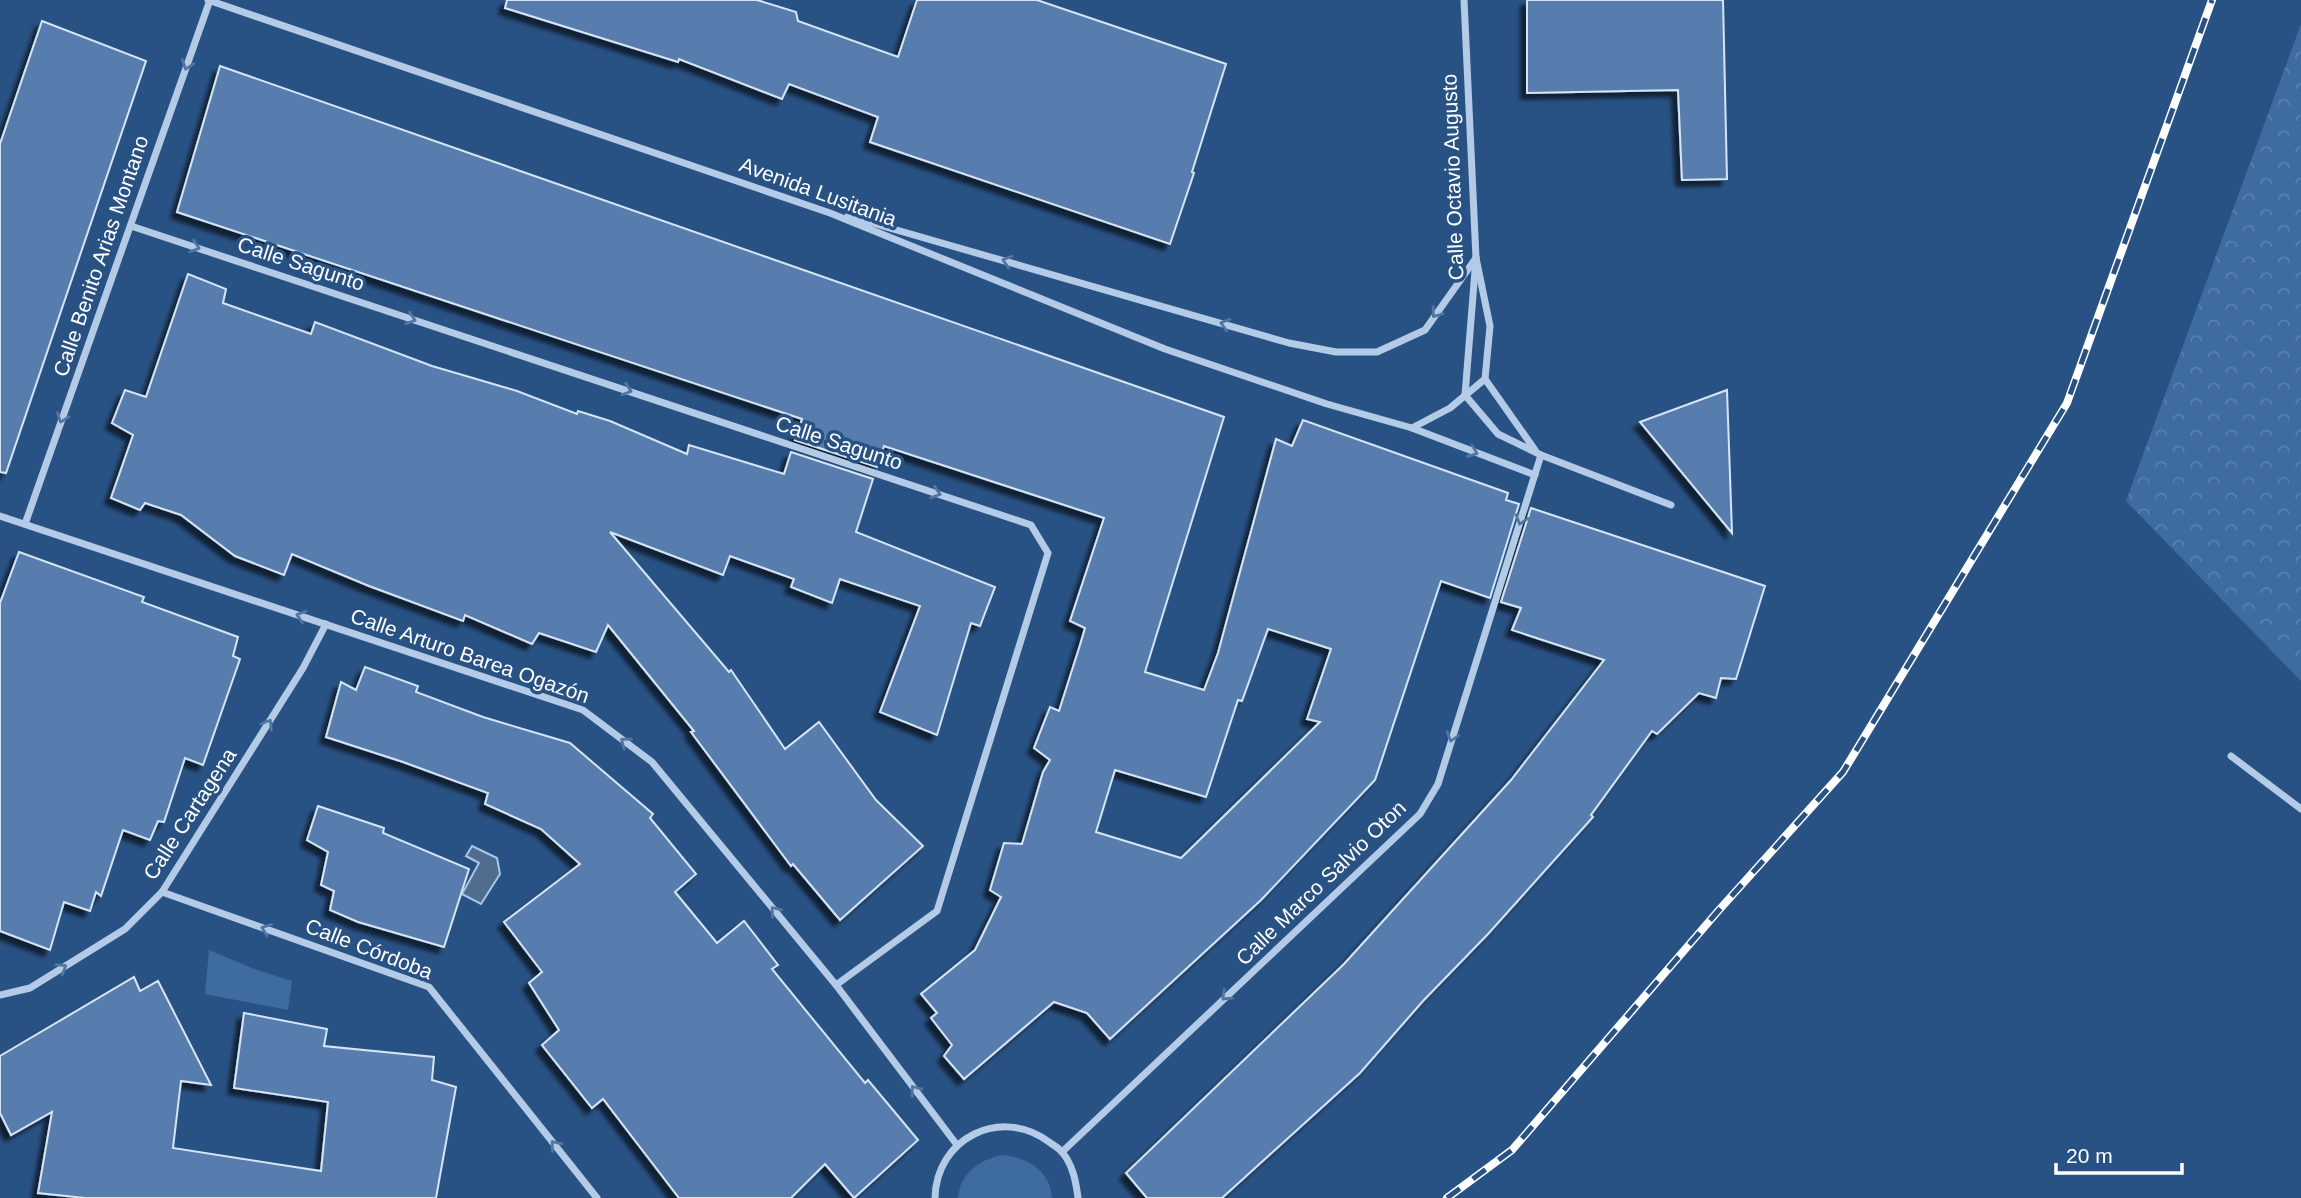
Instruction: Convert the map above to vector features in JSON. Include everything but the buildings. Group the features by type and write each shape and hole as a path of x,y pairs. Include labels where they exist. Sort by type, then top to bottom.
{"street":[{"name":"Avenida Lusitania","path":"209,0 790,199 1165,349 1327,404 1412,428 1535,475"},
{"name":"Calle Benito Arias Montano","path":"25,524 209,0"},
{"name":"Calle Octavio Augusto","path":"1464,0 1476,258 1465,394"},
{"path":"790,199 1289,343 1336,352 1377,352 1424,330 1476,258"},
{"name":"Calle Sagunto","path":"131,226 1031,525 1048,553 937,911 835,985"},
{"path":"1476,258 1490,326 1485,379 1539,454"},
{"path":"1412,428 1450,408 1485,379"},
{"path":"1465,394 1498,434 1539,454 1671,505"},
{"name":"Calle Marco Salvio Oton","path":"1062,1152 1420,814 1438,784 1535,475 1539,454"},
{"name":"Calle Arturo Barea Ogazón","path":"0,516 583,710 652,762 835,985 957,1145"},
{"name":"Calle Cartagena","path":"0,995 30,988 125,929 162,892 303,668 326,624"},
{"path":"2231,756 2301,809"},
{"name":"Calle Córdoba","path":"162,892 429,987 597,1198"},
{"path":"935,1198 942,1165 957,1145 980,1131 1011,1126 1038,1134 1062,1152 1075,1177 1078,1198"}],"green space":[{"path":"2301,24 2301,681 2126,501"},
{"path":"209,950 292,981 288,1010 205,994"},
{"path":"1002,1155 1020,1159 1036,1167 1047,1180 1052,1198 958,1198 962,1181 972,1169 986,1160"}],"shaded area":[{"path":"472,846 497,858 500,874 481,904 462,894 479,863 466,856"}],"railway":[{"path":"1447,1198 1512,1150 1719,910 1843,772 2067,403 2212,0"}]}
